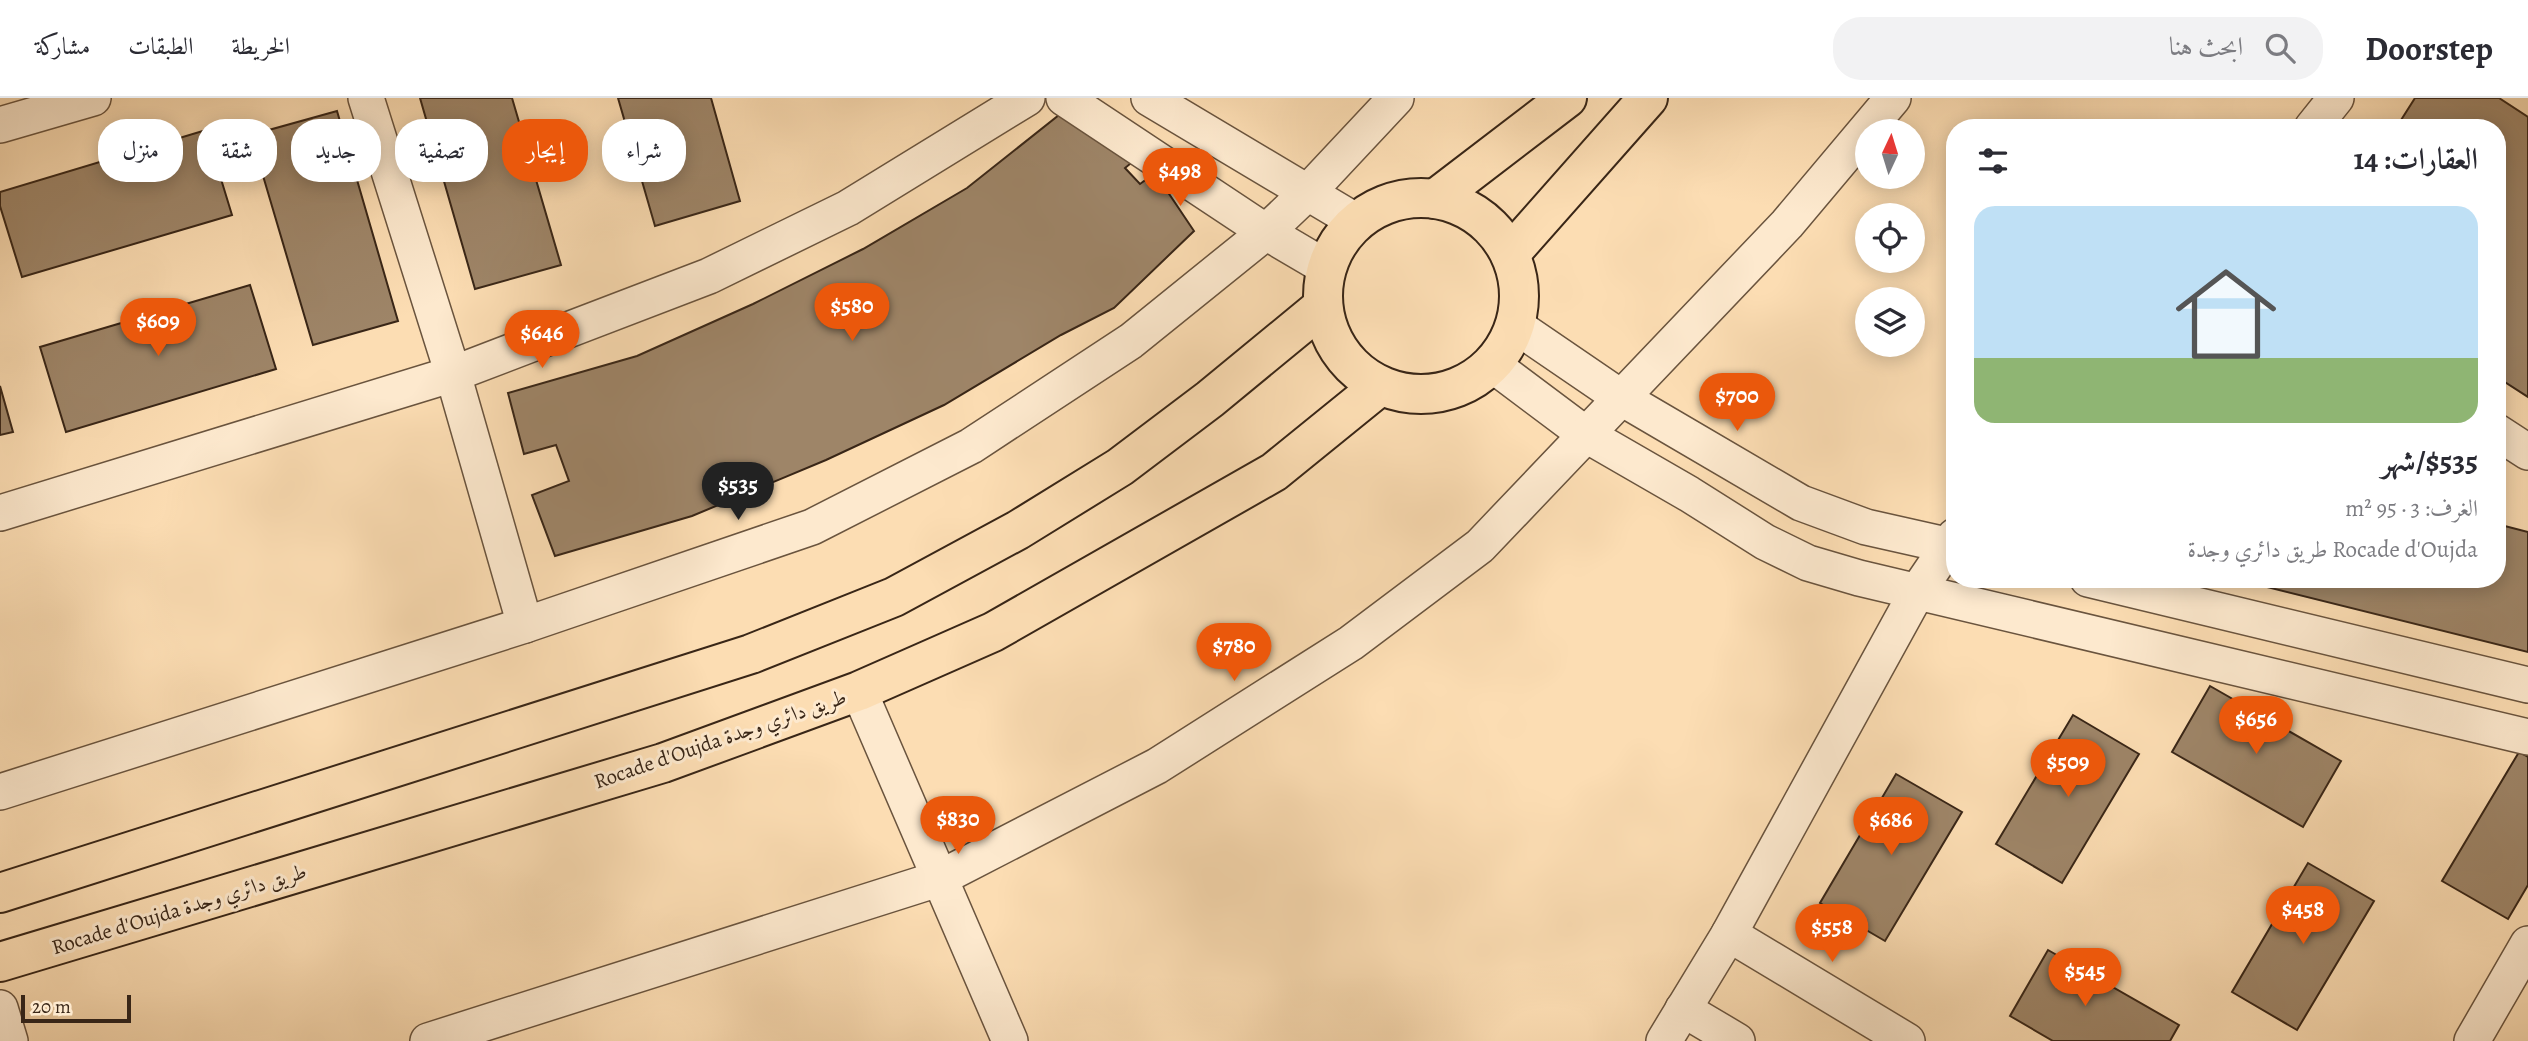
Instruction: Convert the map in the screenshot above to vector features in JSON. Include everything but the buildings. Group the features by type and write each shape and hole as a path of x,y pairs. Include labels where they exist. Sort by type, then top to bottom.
{"highway":[{"path":"1435,199 1567,98"},
{"path":"1510,254 1648,98"},
{"path":"1408,199 1435,199 1459,205 1480,217 1498,233 1510,254 1520,289 1516,326 1493,365 1468,383 1440,393 1410,394 1380,386 1359,372 1341,354 1329,331 1323,306 1327,268 1334,251 1357,222 1381,207 1394,203 1408,199"},
{"path":"0,893 751,654 894,597 1018,530 1120,467 1210,400 1323,306"},
{"name":"Rocade d'Oujda طريق دائري وجدة","path":"0,962 663,763 859,691 993,632 1274,472 1380,386"}],"street":[{"path":"0,125 93,98"},
{"path":"366,98 453,374 525,625"},
{"path":"0,513 453,374 709,276 848,208 1027,98"},
{"path":"1064,98 1266,232 1327,268"},
{"path":"1149,98 1357,222"},
{"path":"0,792 525,625 812,527 971,446 1131,341 1266,232 1307,193 1396,98"},
{"path":"428,1041 938,880 1157,766 1351,643 1480,546 1787,224 1893,98"},
{"path":"2319,119 2336,98"},
{"path":"1516,326 1620,397 1801,503 1866,527 1946,542"},
{"path":"1493,365 1585,434 1786,553 1821,567 2528,737"},
{"path":"2506,438 2528,452"},
{"path":"1664,1041 1729,934 1917,592 1946,551"},
{"path":"2125,588 2528,685"},
{"path":"859,691 938,880 1010,1041"},
{"path":"1729,934 1907,1041"},
{"path":"2472,1041 2528,944"},
{"path":"0,1009 10,1041"},
{"path":"1683,1009 1737,1041"}]}
